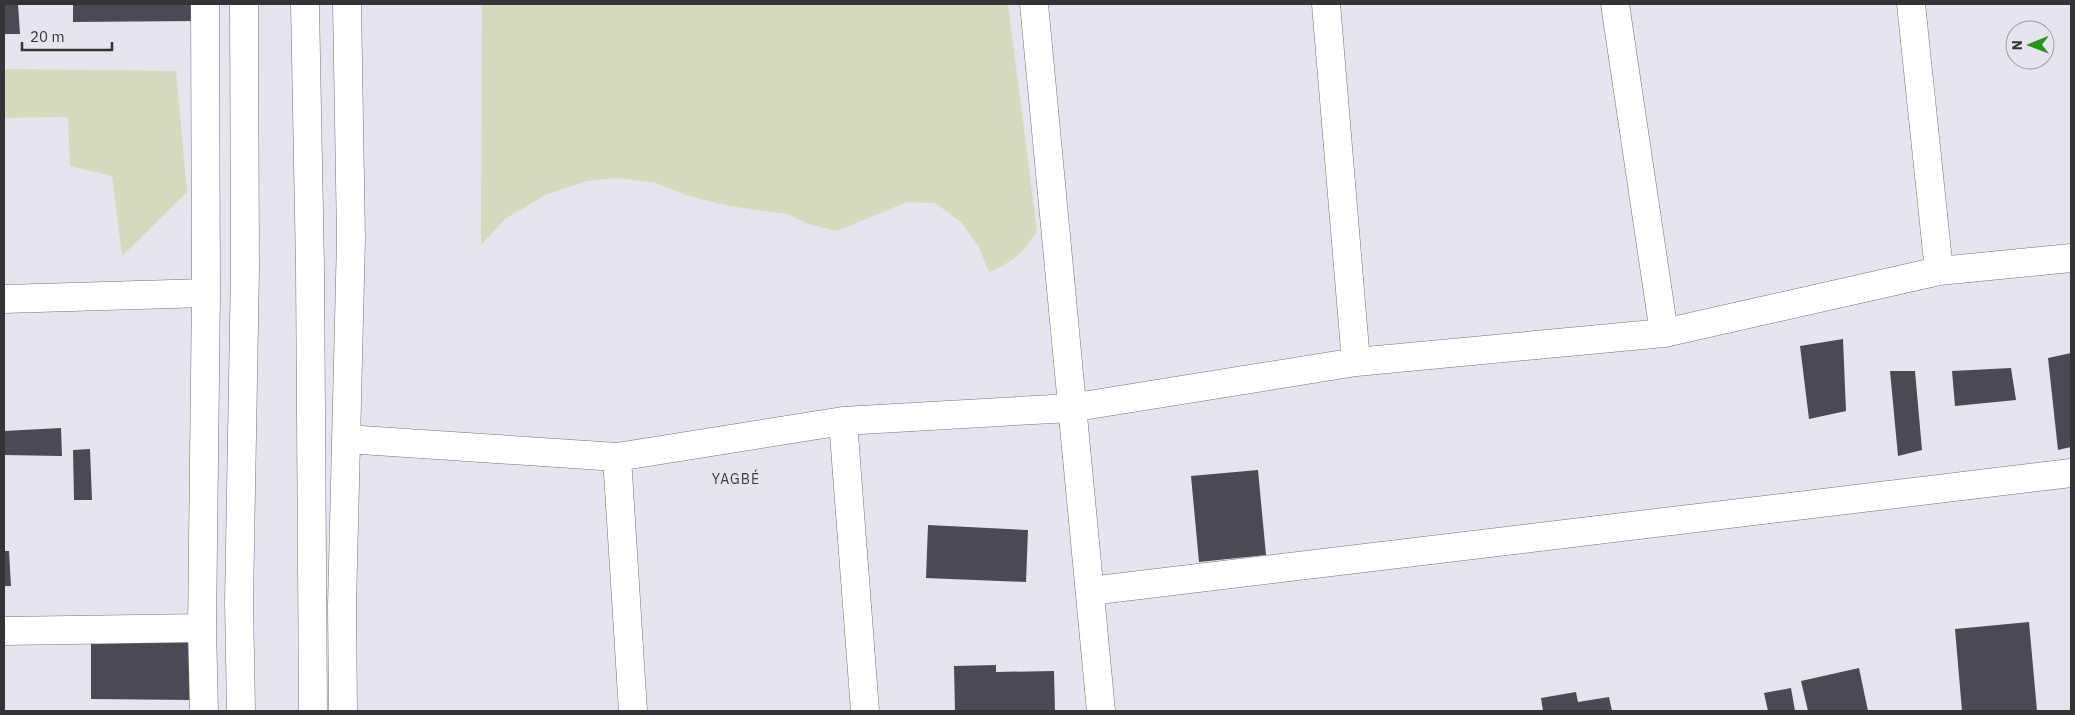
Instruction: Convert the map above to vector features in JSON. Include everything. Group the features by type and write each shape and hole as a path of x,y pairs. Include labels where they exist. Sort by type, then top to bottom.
{"street":[{"path":"204,711 202,628 206,293 205,4"},
{"path":"241,711 239,602 245,268 244,4"},
{"path":"305,4 310,277 313,711"},
{"path":"343,711 342,606 351,238 347,4"},
{"path":"1034,4 1070,408 1101,711"},
{"path":"1326,4 1356,362"},
{"path":"1615,4 1664,333"},
{"path":"1911,4 1939,270"},
{"path":"346,438 617,457 843,421 1070,408 1356,362 1664,333 1939,270 2071,258"},
{"path":"4,299 206,293"},
{"path":"843,421 866,711"},
{"path":"617,457 633,711"},
{"path":"1090,591 2071,473"},
{"path":"4,631 202,628"}],"green space":[{"path":"482,4 1008,4 1037,231 1017,256 989,272 979,247 962,223 935,203 907,202 837,231 808,224 788,214 729,206 689,196 656,183 616,178 587,181 545,195 505,219 481,245"},
{"path":"4,69 176,71 187,192 122,256 112,176 70,166 68,117 4,118"}],"building":[{"path":"4,4 18,4 20,34 4,34"},
{"path":"73,4 196,4 196,21 73,22"},
{"path":"1843,339 1846,411 1809,419 1800,346"},
{"path":"2071,353 2071,447 2058,450 2048,358"},
{"path":"2011,368 2016,400 1955,406 1952,371"},
{"path":"1890,371 1915,371 1922,450 1898,456"},
{"path":"61,428 62,456 4,455 4,431"},
{"path":"90,449 92,500 74,500 73,450"},
{"path":"1258,470 1266,555 1199,562 1191,476"},
{"path":"928,525 1028,530 1026,582 926,578"},
{"path":"4,551 9,551 11,586 4,586"},
{"path":"2029,622 2037,711 1962,711 1955,629"},
{"path":"91,637 191,637 191,700 91,699"},
{"path":"996,665 996,672 1054,671 1055,711 955,711 954,666"},
{"path":"1859,668 1868,711 1808,711 1801,681"},
{"path":"1791,688 1795,711 1768,711 1764,693"},
{"path":"1576,692 1578,702 1609,697 1612,711 1543,711 1541,698"}],"district":[{"name":"YAGBÉ","path":"736,479"}]}
